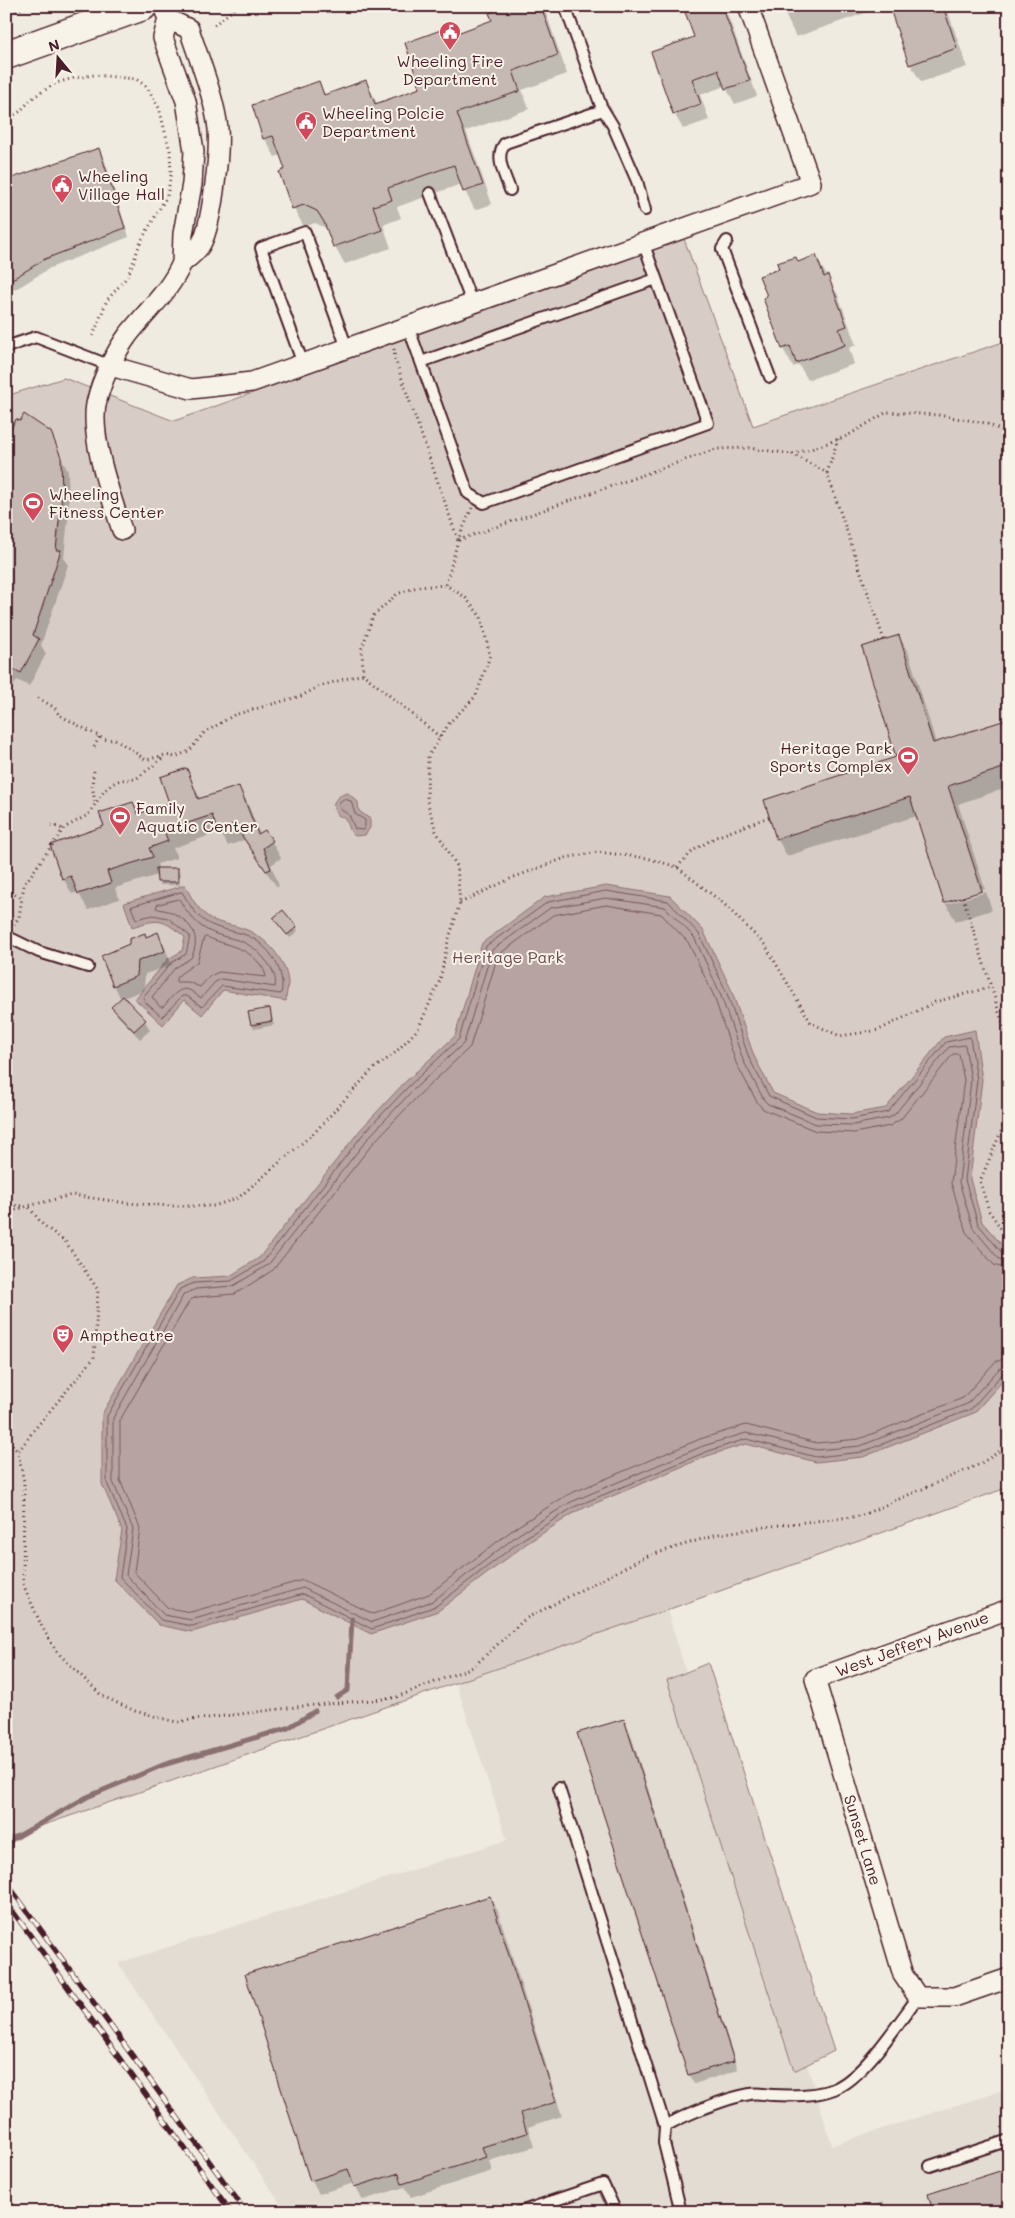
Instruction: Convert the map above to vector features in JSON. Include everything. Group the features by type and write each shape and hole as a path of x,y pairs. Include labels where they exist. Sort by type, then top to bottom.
{"main road":[{"path":"6,55 143,6"}],"street":[{"path":"111,366 191,389 252,382 812,183 748,6"},
{"path":"122,530 96,440 96,402 111,366 127,337 175,280 182,263 183,234 192,184 194,151 186,101 163,38 165,13"},
{"path":"165,13 188,29 204,74 218,129 211,210 200,246 182,263"},
{"name":"West Jeffery Avenue","path":"815,1679 1009,1609"},
{"name":"Sunset Lane","path":"815,1679 903,1975 918,1997"},
{"path":"918,1997 954,1997 1009,1978"}],"lane":[{"path":"565,6 603,110 613,126 637,181 645,210"},
{"path":"510,190 500,158 500,149 505,143 603,110"},
{"path":"430,193 472,303"},
{"path":"303,364 261,248 306,232 347,348"},
{"path":"727,241 722,249 770,377"},
{"path":"408,326 468,493 484,503 708,423 643,242"},
{"path":"421,362 656,279"},
{"path":"6,347 36,337 111,366"},
{"path":"7,936 39,952 88,967"},
{"path":"560,1788 665,2126 664,2143 681,2212"},
{"path":"665,2126 681,2117 752,2093 775,2095 816,2094 834,2089 852,2078 874,2054 918,1997"},
{"path":"930,2166 1009,2140"},
{"path":"520,2212 603,2184 616,2212"}],"path":[{"path":"6,14 29,6"},
{"path":"214,25 238,6"},
{"path":"6,120 19,112 34,97 56,83 94,75 136,79 147,87 159,108 170,151 172,175 167,196 141,240 128,276 107,300 92,336"},
{"path":"394,346 395,359 458,540"},
{"path":"792,454 838,439 887,412 938,415 985,423 1009,434"},
{"path":"838,439 827,473 884,640"},
{"path":"458,540 716,449 749,448 792,454 827,473"},
{"path":"446,585 458,540 476,498"},
{"path":"6,1213 72,1195 126,1203 172,1206 214,1206 238,1198 316,1132 373,1069 393,1055 418,1028 440,980 447,945 460,903 457,866 436,831 427,802 428,756 450,722 476,696 490,656 481,617 466,597 446,585 417,587 397,594 373,616 362,648 363,674 440,737"},
{"path":"38,698 54,708 59,715 109,740 115,739 146,760 165,755 175,757 189,751 204,733 234,715 301,696 320,686 363,674"},
{"path":"94,747 100,736"},
{"path":"7,936 18,917 24,885 63,829 88,815 104,791 112,784 120,780 136,778 165,755"},
{"path":"94,772 92,784 95,804"},
{"path":"677,868 694,850 716,837 769,817"},
{"path":"51,825 63,829"},
{"path":"460,903 512,878 566,858 598,852 648,858 677,868 724,904 765,945 811,1023 840,1036 879,1030 935,1002 992,987"},
{"path":"6,890 22,898"},
{"path":"963,897 1009,1044"},
{"path":"1009,1113 980,1181 989,1211 1009,1240"},
{"path":"6,1205 28,1206"},
{"path":"18,1452 94,1358 98,1290 66,1241 42,1225 28,1206"},
{"path":"6,1437 18,1452 24,1482 24,1584 42,1627 56,1651 102,1696 135,1711 176,1722 304,1706 394,1698 473,1667 526,1619 646,1557 718,1534 860,1516 980,1464 1009,1445"}],"shaded area":[{"path":"667,1610 832,2145 1009,2088 1009,2212 286,2212 118,1963 507,1840 456,1683"}],"green space":[{"name":"Heritage Park","path":"684,239 753,426 1009,340 1009,1487 667,1610 9,1837 6,1834 6,396 64,378 174,421"},
{"path":"708,1663 834,2051 794,2071 667,1680"}],"water":[{"path":"348,793 358,802 359,811 370,819 370,828 365,835 355,836 345,819 335,811 335,801 341,795"},
{"path":"185,885 203,913 211,919 242,928 261,938 274,950 286,973 288,982 286,1001 223,990 202,1015 184,1000 163,1025 135,999 168,959 182,951 185,937 166,924 155,921 132,927 124,903"},
{"path":"606,886 670,896 703,930 731,989 754,1056 773,1093 817,1112 851,1114 886,1108 944,1037 975,1030 982,1080 970,1179 982,1222 1009,1253 1009,1374 974,1413 863,1457 816,1462 746,1444 707,1456 577,1511 526,1544 438,1611 371,1634 302,1599 192,1632 159,1625 114,1579 122,1530 102,1484 102,1414 177,1285 193,1278 230,1276 259,1258 360,1130 404,1083 455,1036 482,943 545,897"}],"building":[{"path":"509,6 541,6 558,55 513,71 520,91 457,113 483,185 463,192 454,165 388,188 392,200 373,206 382,230 333,247 324,222 317,211 304,205 292,209 279,172 285,169 273,136 263,139 252,105 319,81 324,95 366,80 375,104 420,88 405,43 449,27 452,35 492,20 489,13"},
{"path":"700,6 722,6 750,81 725,89 718,70 692,79 701,104 673,114 651,52 694,37 685,12"},
{"path":"889,6 943,6 957,48 909,65"},
{"name":"Wheeling Village Hall","path":"99,148 125,228 45,259 6,281 6,180"},
{"path":"816,255 824,277 828,275 847,326 839,329 845,345 796,363 790,346 782,349 763,298 767,296 759,276 779,269 777,263 796,257 798,262"},
{"name":"Wheeling Fitness Center","path":"24,414 51,432 61,457 62,494 56,550 61,550 33,635 39,639 21,673 6,665 6,438 16,419 20,421"},
{"name":"Heritage Park Sports Complex","path":"899,635 933,743 1009,719 1009,766 948,786 982,891 944,903 910,797 776,839 764,800 896,757 862,647"},
{"name":"Family Aquatic Center","path":"187,768 198,799 239,786 258,834 265,830 273,841 263,848 271,869 266,871 234,824 217,830 212,815 164,831 168,841 149,848 153,857 107,871 111,883 78,894 71,876 62,879 50,845 104,826 99,813 133,802 138,814 169,803 160,777"},
{"path":"156,868 178,868 178,882 157,882"},
{"path":"283,910 297,927 287,935 273,918"},
{"path":"158,932 165,951 138,961 137,976 113,986 101,956 129,944 129,939 145,933 146,937"},
{"path":"123,996 146,1020 134,1031 111,1007"},
{"path":"270,1008 272,1021 251,1025 248,1012"},
{"path":"624,1719 734,2061 688,2075 577,1733"},
{"path":"490,1896 556,2102 521,2113 527,2133 482,2147 486,2157 402,2184 399,2173 354,2187 348,2169 310,2181 245,1974"},
{"path":"1009,2168 1009,2212 933,2212 928,2194"}],"waterway":[{"path":"337,1697 348,1690 352,1619"},
{"path":"6,1843 87,1797 163,1765 288,1728 315,1711"}],"railway":[{"path":"6,1882 246,2212"},
{"path":"6,1902 231,2212"}],"place":[{"name":"Wheeling Fire Department","path":"450,51"},
{"name":"Wheeling Polcie Department","path":"306,141"},
{"name":"Wheeling Village Hall","path":"62,204"},
{"name":"Wheeling Fitness Center","path":"33,522"},
{"name":"Heritage Park Sports Complex","path":"908,776"},
{"name":"Family Aquatic Center","path":"120,836"},
{"name":"Amptheatre","path":"63,1354"}]}
